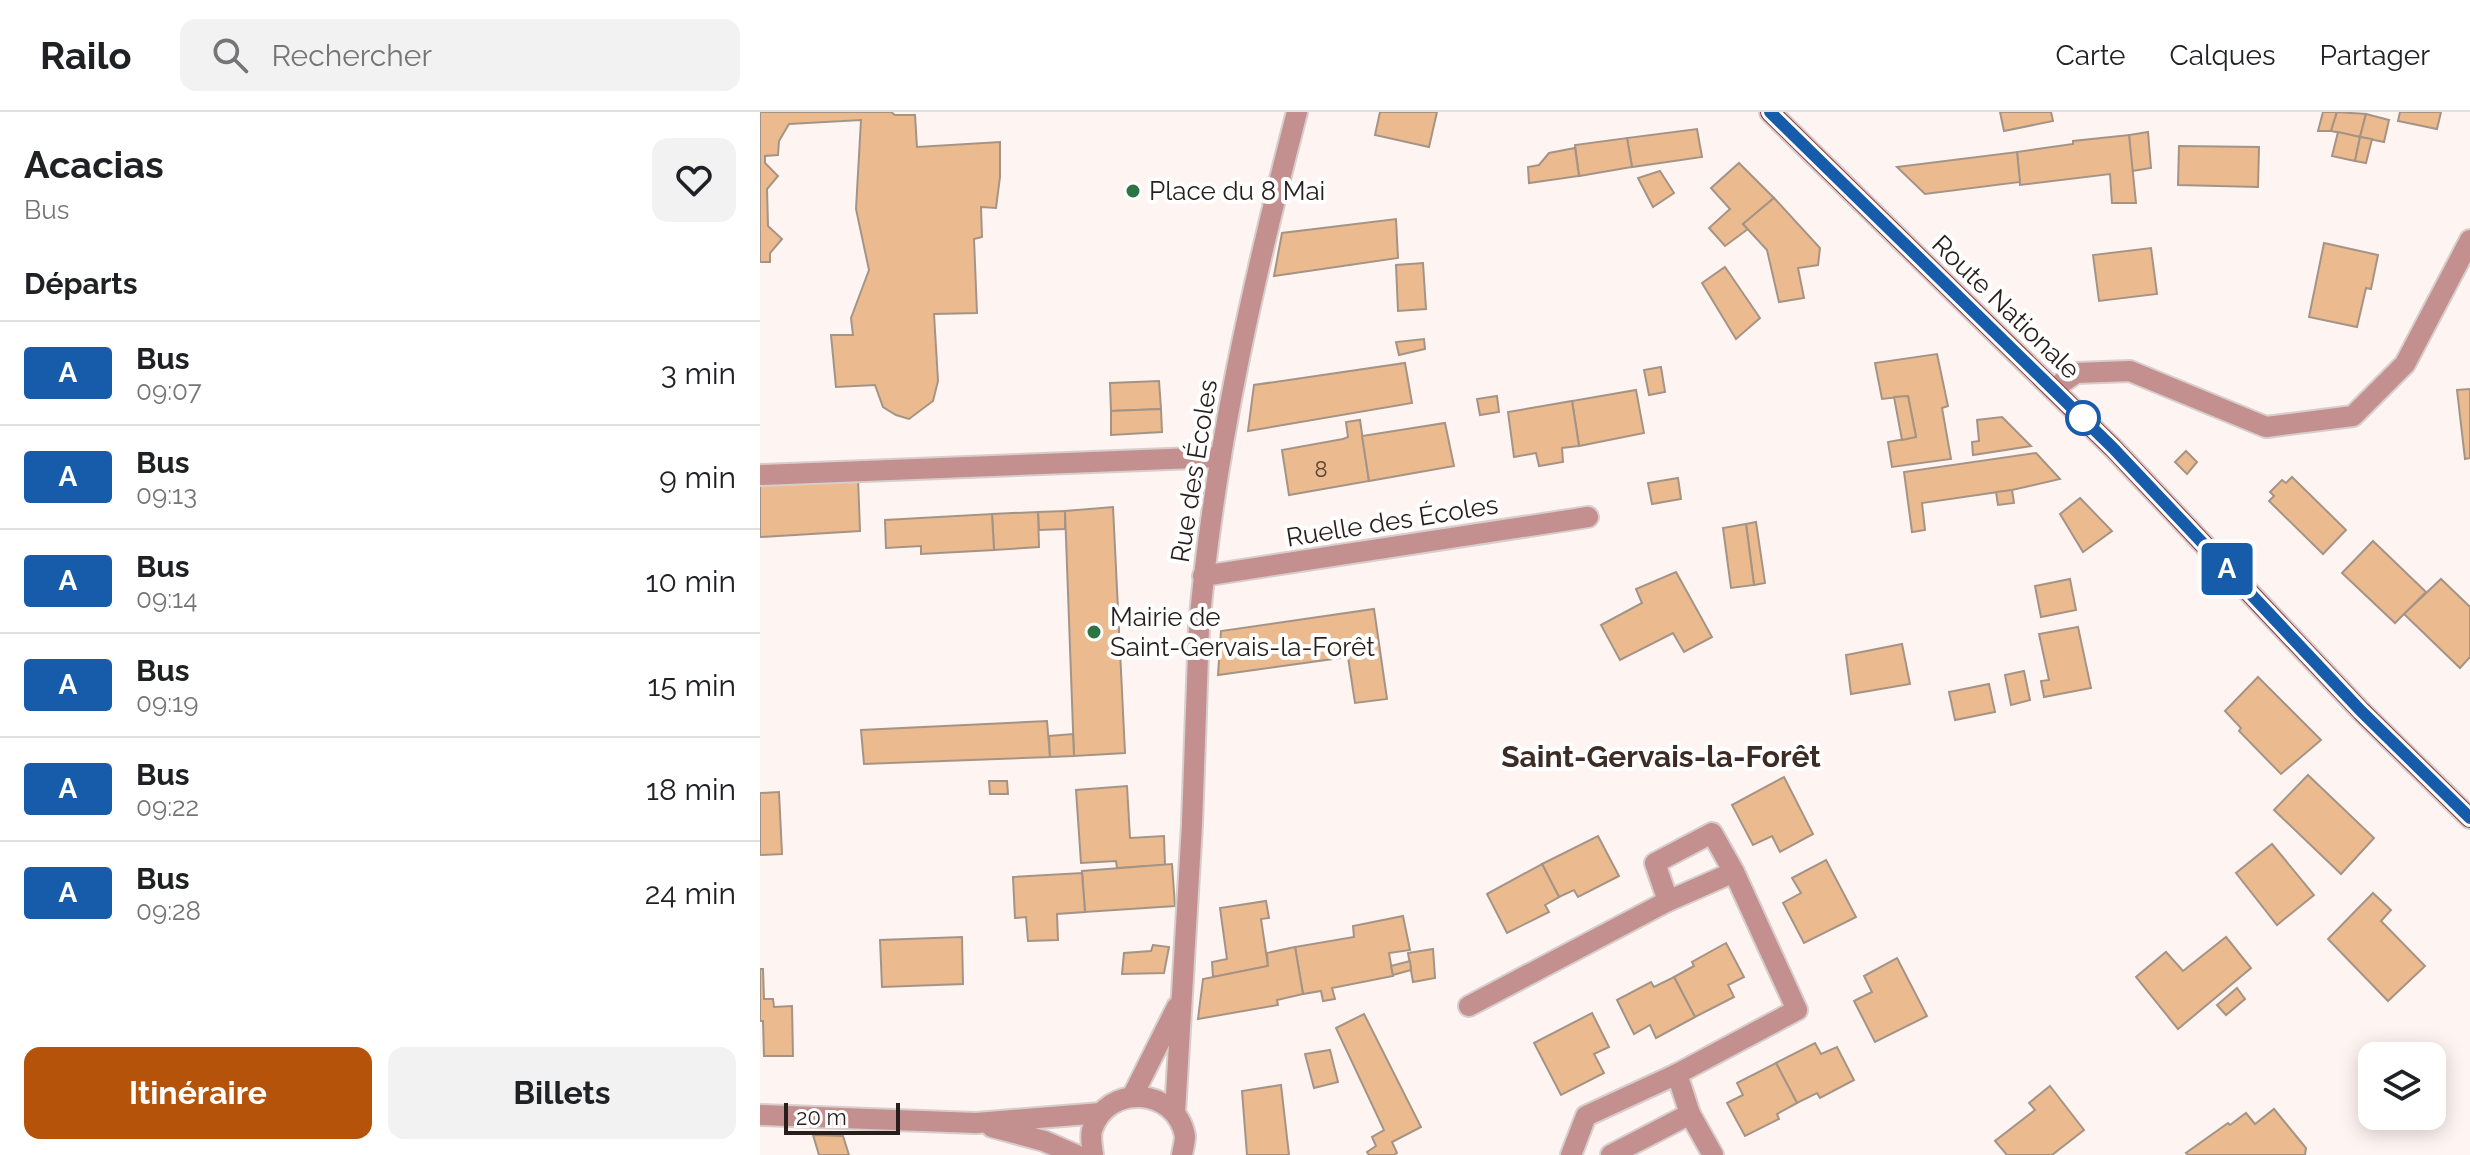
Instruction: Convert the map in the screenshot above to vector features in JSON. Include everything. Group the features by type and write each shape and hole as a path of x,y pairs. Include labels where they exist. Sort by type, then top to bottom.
{"main road":[{"name":"Route Nationale","path":"1770,112 2113,448 2361,711 2470,818"}],"street":[{"name":"Rue des Écoles","path":"1182,1155 1185,1137 1175,1113 1184,988 1203,576 1220,457 1256,272 1297,112"},
{"path":"2053,389 2076,373 2130,371 2266,427 2353,416 2405,364 2470,240"},
{"path":"760,475 1220,457"},
{"name":"Ruelle des Écoles","path":"1203,576 1588,517"},
{"path":"1571,1155 1586,1116 1677,1074 1797,1010 1734,872 1712,833 1655,863 1668,901"},
{"path":"1469,1006 1668,901 1734,872"},
{"name":"Rue des Écoles","path":"1133,1095 1173,1019 1184,988"},
{"path":"1677,1074 1690,1114 1713,1155"},
{"path":"1093,1155 1091,1132 1101,1113 1115,1101 1133,1095 1157,1099 1175,1113"},
{"path":"760,1115 976,1123 1101,1113"},
{"path":"1611,1155 1690,1114"},
{"path":"976,1123 1044,1141 1076,1155"}],"building":[{"path":"760,112 891,112 895,115 915,115 917,147 1000,142 996,208 981,207 982,237 974,239 977,313 934,314 938,381 933,401 909,419 883,407 875,385 836,387 831,335 853,335 851,318 869,270 856,209 861,120 789,124 779,141 778,155 765,156 765,163 778,176 767,189 768,226 782,239 770,253 770,262 760,262"},
{"path":"1380,112 1437,112 1429,147 1375,135"},
{"path":"2000,112 2051,112 2053,121 2004,131"},
{"path":"2323,112 2337,112 2331,131 2318,131"},
{"path":"2337,112 2366,114 2360,137 2331,131"},
{"path":"2400,112 2441,112 2437,129 2398,121"},
{"path":"2366,114 2389,120 2384,142 2360,137"},
{"path":"1697,129 1702,157 1632,167 1627,138"},
{"path":"2148,132 2151,168 2132,171 2129,135"},
{"path":"2338,132 2360,137 2355,161 2332,156"},
{"path":"2129,135 2136,203 2112,203 2110,174 2020,185 2017,152 2073,144 2073,141"},
{"path":"2360,137 2372,139 2366,163 2355,161"},
{"path":"1627,138 1632,167 1579,176 1575,145"},
{"path":"2179,146 2259,147 2258,187 2178,185"},
{"path":"1575,148 1579,176 1529,183 1528,167 1539,165 1549,153"},
{"path":"2017,152 2020,182 1925,194 1897,167"},
{"path":"1739,163 1774,198 1743,224 1748,229 1725,246 1709,228 1730,209 1711,188"},
{"path":"1660,171 1674,193 1653,207 1638,178"},
{"path":"1774,198 1820,248 1818,265 1798,268 1804,298 1779,302 1767,250 1743,224"},
{"path":"1396,219 1398,258 1274,276 1282,233"},
{"path":"2324,243 2378,255 2371,289 2366,288 2357,327 2309,317"},
{"path":"2151,248 2157,294 2099,301 2093,255"},
{"path":"1423,263 1426,309 1398,311 1396,265"},
{"path":"1725,267 1760,318 1736,339 1702,283"},
{"path":"1424,339 1425,349 1399,355 1396,342"},
{"path":"1937,354 1948,406 1942,408 1951,459 1892,467 1888,442 1916,437 1908,396 1882,399 1875,363"},
{"path":"1405,363 1412,403 1248,431 1254,385"},
{"path":"1661,367 1665,392 1649,395 1644,370"},
{"path":"1159,381 1161,409 1111,411 1110,383"},
{"path":"2470,389 2470,458 2465,459 2457,390"},
{"path":"1636,390 1644,433 1579,446 1572,401"},
{"path":"1497,396 1499,412 1480,415 1477,399"},
{"path":"1908,396 1916,437 1902,440 1894,397"},
{"path":"1572,401 1579,446 1562,448 1563,462 1539,466 1536,453 1514,457 1508,412"},
{"path":"1161,409 1162,432 1111,435 1111,411"},
{"path":"2002,417 2031,446 1973,455 1972,442 1979,441 1977,420"},
{"path":"1360,420 1369,481 1289,495 1282,450 1343,439 1348,437 1346,422"},
{"path":"1445,423 1454,466 1369,481 1362,436"},
{"path":"2186,451 2197,462 2187,474 2175,462"},
{"path":"2036,453 2060,479 2012,490 1922,503 1925,530 1912,532 1904,472"},
{"path":"2292,477 2346,530 2323,554 2269,501 2274,496 2270,492 2282,480 2286,483"},
{"path":"858,478 860,531 760,537 760,484"},
{"path":"1678,478 1681,499 1652,504 1648,483"},
{"path":"2012,490 2014,503 1998,505 1996,492"},
{"path":"2080,498 2112,531 2083,552 2060,514"},
{"name":"Mairie de Saint-Gervais-la-Forêt","path":"1113,507 1125,753 1074,756 1065,511"},
{"path":"1065,511 1065,529 1039,530 1038,512"},
{"path":"1038,512 1039,547 994,550 992,514"},
{"path":"992,514 994,550 921,554 921,546 886,548 885,520"},
{"path":"1756,522 1765,583 1754,585 1746,524"},
{"path":"1746,524 1754,585 1731,588 1723,528"},
{"path":"2373,541 2426,592 2395,623 2342,573"},
{"path":"1676,572 1712,637 1684,652 1673,633 1620,660 1601,625 1642,603 1636,589"},
{"path":"2070,579 2076,610 2041,617 2035,586"},
{"path":"2441,579 2470,607 2470,657 2460,668 2404,614"},
{"path":"1374,609 1387,699 1355,703 1348,657 1218,675 1221,631"},
{"path":"2078,627 2091,688 2044,697 2041,681 2049,680 2039,634"},
{"path":"1902,644 1910,684 1851,694 1846,655"},
{"path":"2024,671 2030,700 2011,705 2005,675"},
{"path":"2258,677 2321,740 2281,774 2239,731 2241,728 2225,711"},
{"path":"1989,684 1995,712 1955,720 1949,692"},
{"path":"1047,721 1050,757 864,764 861,730"},
{"path":"1073,734 1074,756 1050,757 1049,736"},
{"path":"2308,775 2374,838 2341,874 2274,810"},
{"path":"1784,777 1813,834 1780,852 1772,836 1753,845 1732,805"},
{"path":"989,781 1007,781 1008,794 990,794"},
{"path":"1127,786 1130,838 1164,836 1165,865 1117,868 1116,861 1081,863 1076,790"},
{"path":"779,792 782,854 760,855 760,793"},
{"path":"1598,836 1619,876 1578,897 1574,890 1559,897 1542,864"},
{"path":"2272,844 2314,895 2277,925 2236,873"},
{"path":"1826,860 1856,917 1804,943 1783,903 1801,893 1792,878"},
{"path":"1172,864 1175,906 1085,912 1082,871"},
{"path":"1542,864 1559,897 1545,905 1549,912 1507,933 1487,894"},
{"path":"1082,873 1085,912 1057,914 1058,940 1028,941 1026,917 1015,918 1013,877"},
{"path":"2373,893 2391,910 2381,921 2425,966 2388,1001 2328,939"},
{"path":"1266,901 1269,918 1261,919 1268,966 1213,977 1212,962 1227,959 1220,908"},
{"path":"1403,916 1410,950 1389,953 1393,976 1332,988 1335,999 1323,1001 1321,991 1303,994 1295,947 1354,937 1353,926"},
{"path":"962,937 963,984 882,987 880,940"},
{"path":"2226,937 2251,968 2178,1029 2136,977 2166,952 2183,971"},
{"path":"1726,943 1744,977 1728,985 1734,997 1695,1017 1674,977 1694,966 1692,962"},
{"path":"1153,945 1169,947 1164,973 1122,974 1124,953 1151,951"},
{"path":"1295,947 1303,994 1277,1000 1278,1005 1198,1019 1203,979 1268,966 1267,953"},
{"path":"1433,949 1435,978 1413,982 1408,953"},
{"path":"1897,958 1927,1016 1875,1042 1854,1001 1872,992 1864,976"},
{"path":"1410,961 1411,970 1393,975 1391,966"},
{"path":"760,969 763,969 764,999 773,999 774,1007 792,1006 793,1056 764,1056"},
{"path":"1674,977 1695,1017 1656,1038 1650,1025 1634,1034 1617,1000 1651,982 1654,987"},
{"path":"2237,988 2245,999 2226,1015 2217,1005"},
{"path":"1592,1013 1609,1047 1594,1054 1604,1073 1561,1095 1534,1043"},
{"path":"1364,1014 1421,1127 1392,1142 1397,1153 1394,1155 1369,1155 1367,1152 1376,1146 1372,1137 1384,1130 1336,1028"},
{"path":"1815,1043 1821,1054 1837,1047 1854,1080 1820,1098 1817,1093 1797,1103 1776,1063"},
{"path":"1330,1050 1338,1082 1314,1088 1305,1054"},
{"path":"1776,1063 1797,1103 1777,1114 1779,1119 1745,1136 1727,1103 1743,1095 1737,1083"},
{"path":"1281,1085 1289,1155 1247,1155 1242,1091"},
{"path":"2050,1086 2084,1130 2052,1155 2007,1155 1995,1141 2035,1110 2029,1103"},
{"path":"2274,1109 2306,1148 2305,1155 2186,1153 2246,1113 2255,1124"},
{"path":"813,1135 843,1136 849,1155 819,1155"}],"bus line":[{"name":"A","path":"1770,112 2113,448 2361,711 2470,818"}],"place":[{"name":"Place du 8 Mai","path":"1133,191"},
{"name":"Mairie de Saint-Gervais-la-Forêt","path":"1094,632"}],"district":[{"name":"Saint-Gervais-la-Forêt","path":"1661,757"}]}
